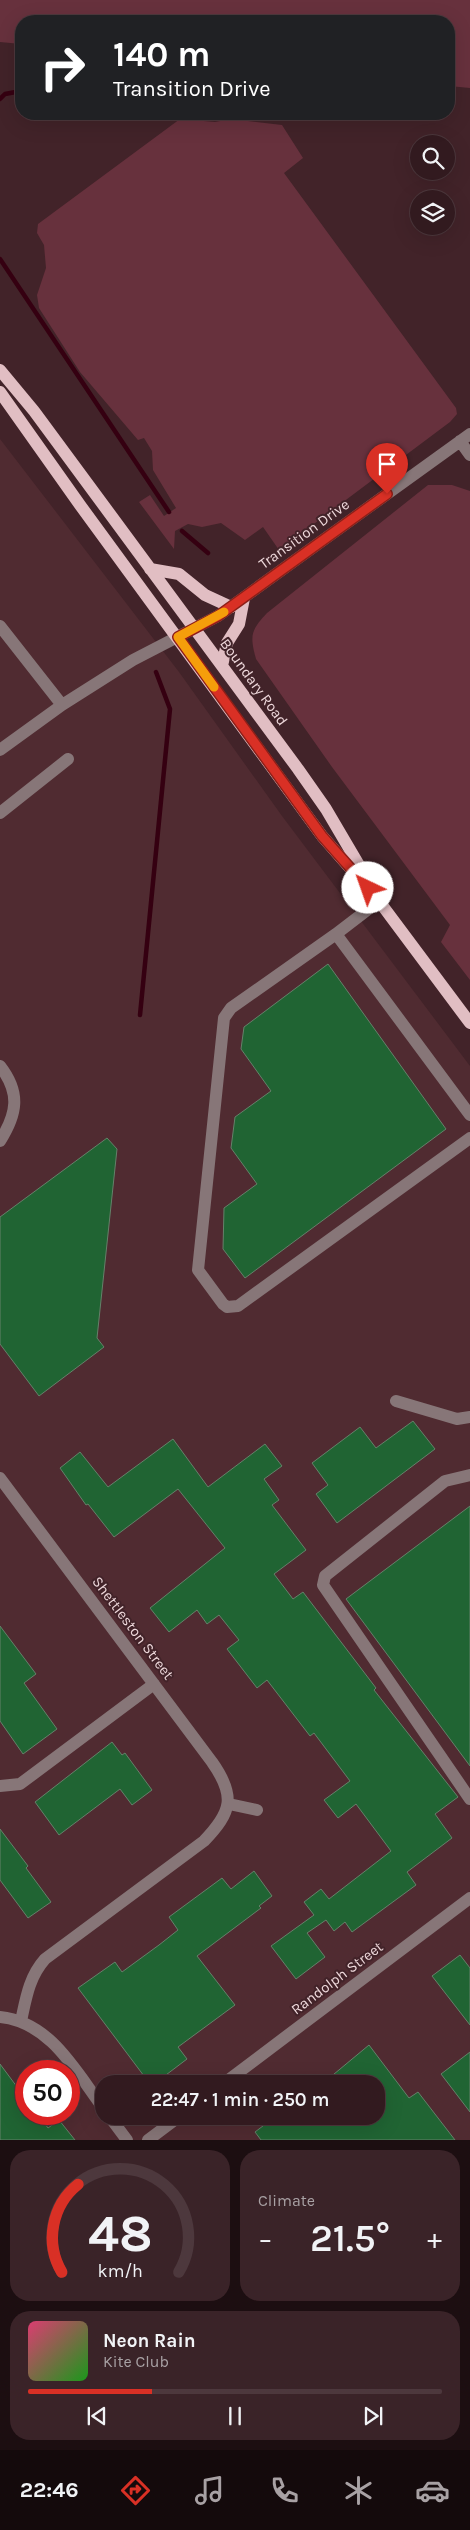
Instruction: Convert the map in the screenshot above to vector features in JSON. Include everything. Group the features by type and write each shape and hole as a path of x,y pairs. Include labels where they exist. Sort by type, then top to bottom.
{"main road":[{"name":"Boundary Road","path":"0,370 34,411 326,809 379,901"},
{"name":"Boundary Road","path":"0,392 80,505 322,836 379,901 470,1023"},
{"path":"150,569 179,574 205,595 231,607"},
{"path":"222,666 227,644 239,624 244,598"}],"street":[{"name":"Transition Drive","path":"0,750 62,705 133,660 195,629 231,607 465,437"},
{"path":"465,437 470,454"},
{"path":"2,632 62,705"},
{"path":"0,813 68,759"},
{"path":"379,901 336,934 231,1008 224,1018 197,1260 200,1274 223,1304 232,1308 238,1306 470,1138"},
{"path":"336,934 470,1115"},
{"path":"0,1066 6,1074 16,1099 12,1123 0,1141"},
{"path":"396,1401 457,1420 470,1417"},
{"path":"470,1475 445,1481 325,1576 323,1585 470,1798"},
{"name":"Shettleston Street","path":"0,1478 222,1776 228,1792 229,1804"},
{"path":"0,1786 20,1784 154,1684"},
{"path":"21,2021 30,1983 34,1973 45,1960 204,1841 226,1814 229,1804 257,1810"},
{"name":"Randolph Street","path":"235,2075 470,1898"},
{"path":"0,2017 21,2021 44,2034 54,2043 95,2097"},
{"path":"116,2125 127,2140"},
{"path":"148,2140 168,2125"}],"shaded area":[{"path":"0,0 470,0 470,88 455,87 455,15 15,15 15,43 0,42"},
{"path":"179,120 215,122 240,120 282,125 303,158 284,173 456,408 457,414 450,422 279,550 263,527 245,540 221,523 202,527 188,524 175,531 174,549 139,502 150,495 164,516 176,508 153,470 152,451 144,438 138,440 80,372 39,308 37,295 46,268 44,245 37,233 38,224"},
{"path":"0,439 179,672 282,816 470,1066 470,2140 0,2140"},
{"path":"428,485 452,485 470,491 470,980 441,942 450,925 332,767 256,659 252,639 254,629 267,613"}],"building":[{"path":"328,964 446,1129 245,1278 223,1249 224,1208 257,1184 231,1148 235,1117 271,1091 241,1049 244,1027"},
{"path":"107,1138 117,1149 97,1338 104,1347 39,1396 0,1344 0,1217"},
{"path":"413,1421 435,1449 337,1523 316,1494 328,1485 312,1463 360,1427 376,1448"},
{"path":"173,1439 208,1487 265,1444 282,1466 264,1479 279,1500 272,1505 306,1550 274,1574 293,1599 303,1592 376,1688 374,1690 458,1797 435,1814 452,1838 407,1872 416,1885 352,1932 345,1922 334,1931 326,1920 307,1933 325,1957 296,1979 271,1946 314,1915 304,1902 321,1889 329,1899 391,1851 356,1804 338,1818 324,1800 350,1781 314,1733 310,1736 267,1680 257,1688 227,1649 239,1640 219,1615 207,1624 197,1610 169,1632 150,1608 225,1548 178,1489 114,1537 88,1504 86,1505 60,1468 80,1452 108,1487"},
{"path":"470,1506 470,1766 346,1599"},
{"path":"0,1626 36,1674 24,1683 57,1729 23,1754 0,1721"},
{"path":"112,1742 122,1755 125,1753 152,1790 132,1805 120,1789 59,1835 35,1802"},
{"path":"0,1829 28,1866 26,1868 51,1902 28,1918 0,1880"},
{"path":"254,1871 272,1896 259,1906 261,1908 197,1956 235,2005 178,2047 187,2059 166,2075 143,2075 78,1988 115,1962 122,1972 159,1945 178,1930 169,1917 222,1878 231,1889"},
{"path":"460,1955 470,1968 470,2025 432,1976"},
{"path":"369,2045 409,2098 418,2092 455,2140 261,2140 255,2132 264,2125 385,2125 385,2075 333,2075"},
{"path":"470,2052 470,2112 441,2074"},
{"path":"0,2064 15,2084 15,2125 46,2125 48,2128 52,2125 63,2125 75,2140 0,2140"}],"waterway":[{"path":"0,99 5,94 15,92"},
{"path":"0,259 169,512"},
{"path":"182,531 208,553"},
{"path":"140,1015 170,709 156,672"}],"slow traffic":[{"path":"214,687 178,637 209,622 224,612"}],"route":[{"path":"368,888 322,836 178,637 218,616 387,494"}]}
